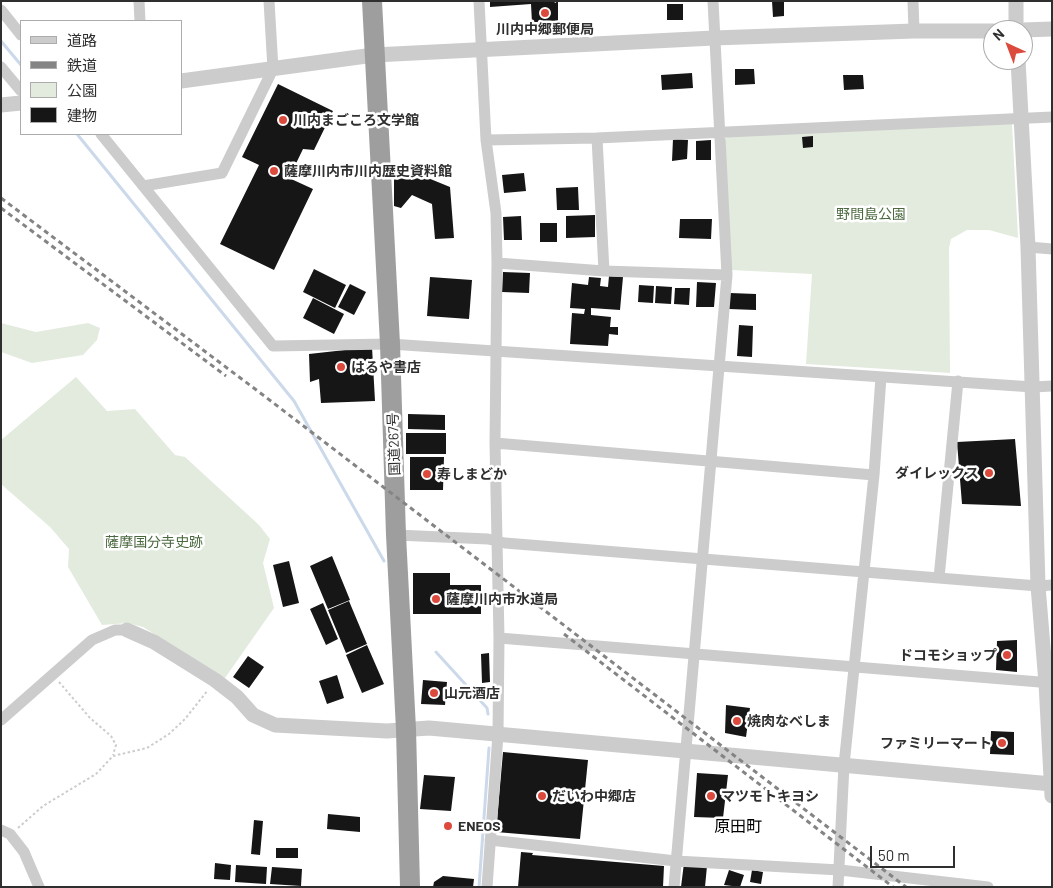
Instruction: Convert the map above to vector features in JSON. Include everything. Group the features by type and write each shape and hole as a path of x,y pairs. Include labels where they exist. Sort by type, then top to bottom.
{"highway":[{"name":"国道267号","path":"372,1 390,344 396,535 406,729 410,887"}],"street":[{"path":"139,1 140,20"},
{"path":"143,186 222,173 273,69 269,1"},
{"path":"479,1 486,140 496,213 497,263 495,443 498,541 498,734 486,887"},
{"path":"674,887 727,275 713,1"},
{"path":"913,1 914,31"},
{"path":"1016,1 1016,20"},
{"path":"1,10 20,34"},
{"path":"1033,30 1052,29"},
{"path":"182,81 374,55 714,38 914,31 983,31"},
{"path":"1,68 20,90"},
{"path":"1,720 92,640 115,630 127,630 154,642 215,680 237,697 253,715 275,725 387,731 429,728 685,749 1051,788 1045,586 1033,387 1019,70"},
{"path":"1,105 20,103"},
{"path":"486,140 597,138 1052,117"},
{"path":"102,135 273,346 390,344 1033,387 1052,386"},
{"path":"597,138 604,271"},
{"path":"1028,247 1052,249"},
{"path":"497,263 604,271 727,275"},
{"path":"838,887 844,765 874,475 881,377"},
{"path":"939,578 958,381"},
{"path":"495,443 874,475"},
{"path":"396,535 498,541 1045,586"},
{"path":"499,638 694,652 854,668 1049,683"},
{"path":"6,832 24,852 39,887"},
{"path":"490,840 676,861 840,870 988,887"}],"path":[{"path":"6,832 43,806 96,774 113,756 116,745 111,736 90,718 52,675"},
{"path":"113,756 146,748 170,734 215,680"}],"green space":[{"name":"野間島公園","path":"1012,124 1018,238 989,230 967,230 951,239 949,248 950,373 806,364 812,274 731,270 725,140 728,136"},
{"path":"1,323 36,332 88,323 100,328 97,340 83,355 32,363 1,352"},
{"name":"薩摩国分寺史跡","path":"76,377 107,411 135,409 175,455 185,457 259,525 270,539 263,563 274,608 225,678 143,627 128,623 102,625 68,567 69,549 50,527 1,484 1,440"}],"building":[{"name":"川内中郷郵便局","path":"490,1 554,1 555,3 558,1 558,22 532,23 531,4 490,7"},
{"path":"772,1 784,1 784,16 773,17"},
{"path":"667,4 683,4 683,20 667,20"},
{"path":"735,69 754,69 755,84 735,85"},
{"path":"692,73 693,88 662,90 661,75"},
{"path":"843,75 863,75 864,89 844,90"},
{"name":"薩摩川内市川内歴史資料館","path":"278,84 333,111 314,150 303,149 289,178 313,189 274,270 220,244 259,165 242,157"},
{"path":"813,136 813,147 803,148 802,137"},
{"path":"673,139 688,140 687,159 672,161"},
{"path":"711,140 711,160 696,160 696,141"},
{"path":"401,167 450,187 454,238 435,239 432,204 412,195 401,208 394,206 394,174"},
{"path":"524,173 526,191 504,193 502,175"},
{"path":"578,187 579,210 557,210 556,188"},
{"path":"595,215 595,237 566,238 566,216"},
{"path":"521,216 522,240 504,240 503,217"},
{"path":"680,219 712,219 711,239 679,238"},
{"path":"540,223 557,223 557,242 540,242"},
{"path":"314,269 346,285 335,308 303,292"},
{"path":"503,272 530,273 529,293 502,292"},
{"path":"609,276 623,277 620,310 591,308 591,315 611,317 610,327 618,327 618,335 609,334 608,346 570,344 572,313 584,314 585,309 570,308 572,283 588,285 589,277 601,278 600,286 608,287"},
{"path":"430,277 472,280 469,319 427,316"},
{"path":"697,282 716,283 714,307 696,307"},
{"path":"350,284 366,292 354,315 338,307"},
{"path":"639,285 654,286 653,303 638,302"},
{"path":"656,286 672,287 671,304 655,303"},
{"path":"675,288 690,288 689,305 674,304"},
{"path":"730,293 756,294 756,310 729,309"},
{"path":"313,298 344,314 334,334 303,318"},
{"path":"739,325 753,326 752,357 737,356"},
{"name":"はるや書店","path":"372,347 375,401 321,403 319,379 310,382 309,354"},
{"path":"408,414 445,415 445,430 408,429"},
{"path":"406,433 446,433 446,454 406,454"},
{"name":"ダイレックス","path":"1015,439 1021,506 962,504 957,442"},
{"name":"寿しまどか","path":"410,457 444,457 443,490 410,490"},
{"path":"332,556 350,600 328,609 310,566"},
{"path":"289,561 299,603 283,607 273,565"},
{"path":"413,573 450,573 450,585 481,585 481,614 413,614"},
{"path":"349,601 367,644 346,653 328,610"},
{"path":"323,603 338,639 326,645 310,609"},
{"name":"ドコモショップ","path":"1017,640 1017,672 996,670 997,641"},
{"path":"367,645 384,684 362,693 346,655"},
{"path":"489,653 490,682 482,683 481,654"},
{"path":"248,656 264,667 249,688 233,677"},
{"path":"337,675 344,698 327,704 319,681"},
{"name":"山元酒店","path":"423,680 447,682 445,705 421,704"},
{"name":"焼肉なべしま","path":"726,705 750,708 746,737 725,733"},
{"name":"ファミリーマート","path":"991,731 1014,732 1014,755 990,754"},
{"name":"だいわ中郷店","path":"503,752 588,760 580,839 496,832"},
{"name":"マツモトキヨシ","path":"697,773 728,775 723,818 694,817"},
{"path":"424,775 455,777 451,811 420,809"},
{"path":"328,814 360,817 360,832 327,829"},
{"path":"254,820 263,821 260,855 251,854"},
{"path":"276,848 298,848 298,858 276,858"},
{"path":"521,852 533,853 532,855 664,866 663,887 518,887"},
{"path":"215,863 231,865 230,880 214,879"},
{"path":"684,863 707,866 705,887 681,887"},
{"path":"236,865 267,867 266,884 235,882"},
{"path":"272,867 302,869 301,886 270,884"},
{"path":"729,870 744,875 740,887 724,885"},
{"path":"752,870 763,872 761,884 750,882"},
{"path":"443,876 474,879 473,887 433,887 434,882"}],"waterway":[{"path":"1,41 20,64"},
{"path":"78,135 294,401 384,561"},
{"path":"436,652 487,708 488,714"},
{"path":"479,887 489,748"}],"railway":[{"path":"1,198 263,395 906,887"},
{"path":"1,208 226,376"},
{"path":"564,634 893,887"}],"place":[{"name":"川内中郷郵便局","path":"545,13"},
{"name":"川内まごころ文学館","path":"283,120"},
{"name":"薩摩川内市川内歴史資料館","path":"274,171"},
{"name":"はるや書店","path":"341,367"},
{"name":"ダイレックス","path":"989,473"},
{"name":"寿しまどか","path":"427,474"},
{"name":"薩摩川内市水道局","path":"436,599"},
{"name":"ドコモショップ","path":"1007,655"},
{"name":"山元酒店","path":"434,693"},
{"name":"焼肉なべしま","path":"737,721"},
{"name":"ファミリーマート","path":"1002,743"},
{"name":"だいわ中郷店","path":"542,796"},
{"name":"マツモトキヨシ","path":"711,796"},
{"name":"ENEOS","path":"448,826"}],"district":[{"name":"原田町","path":"738,827"}]}
